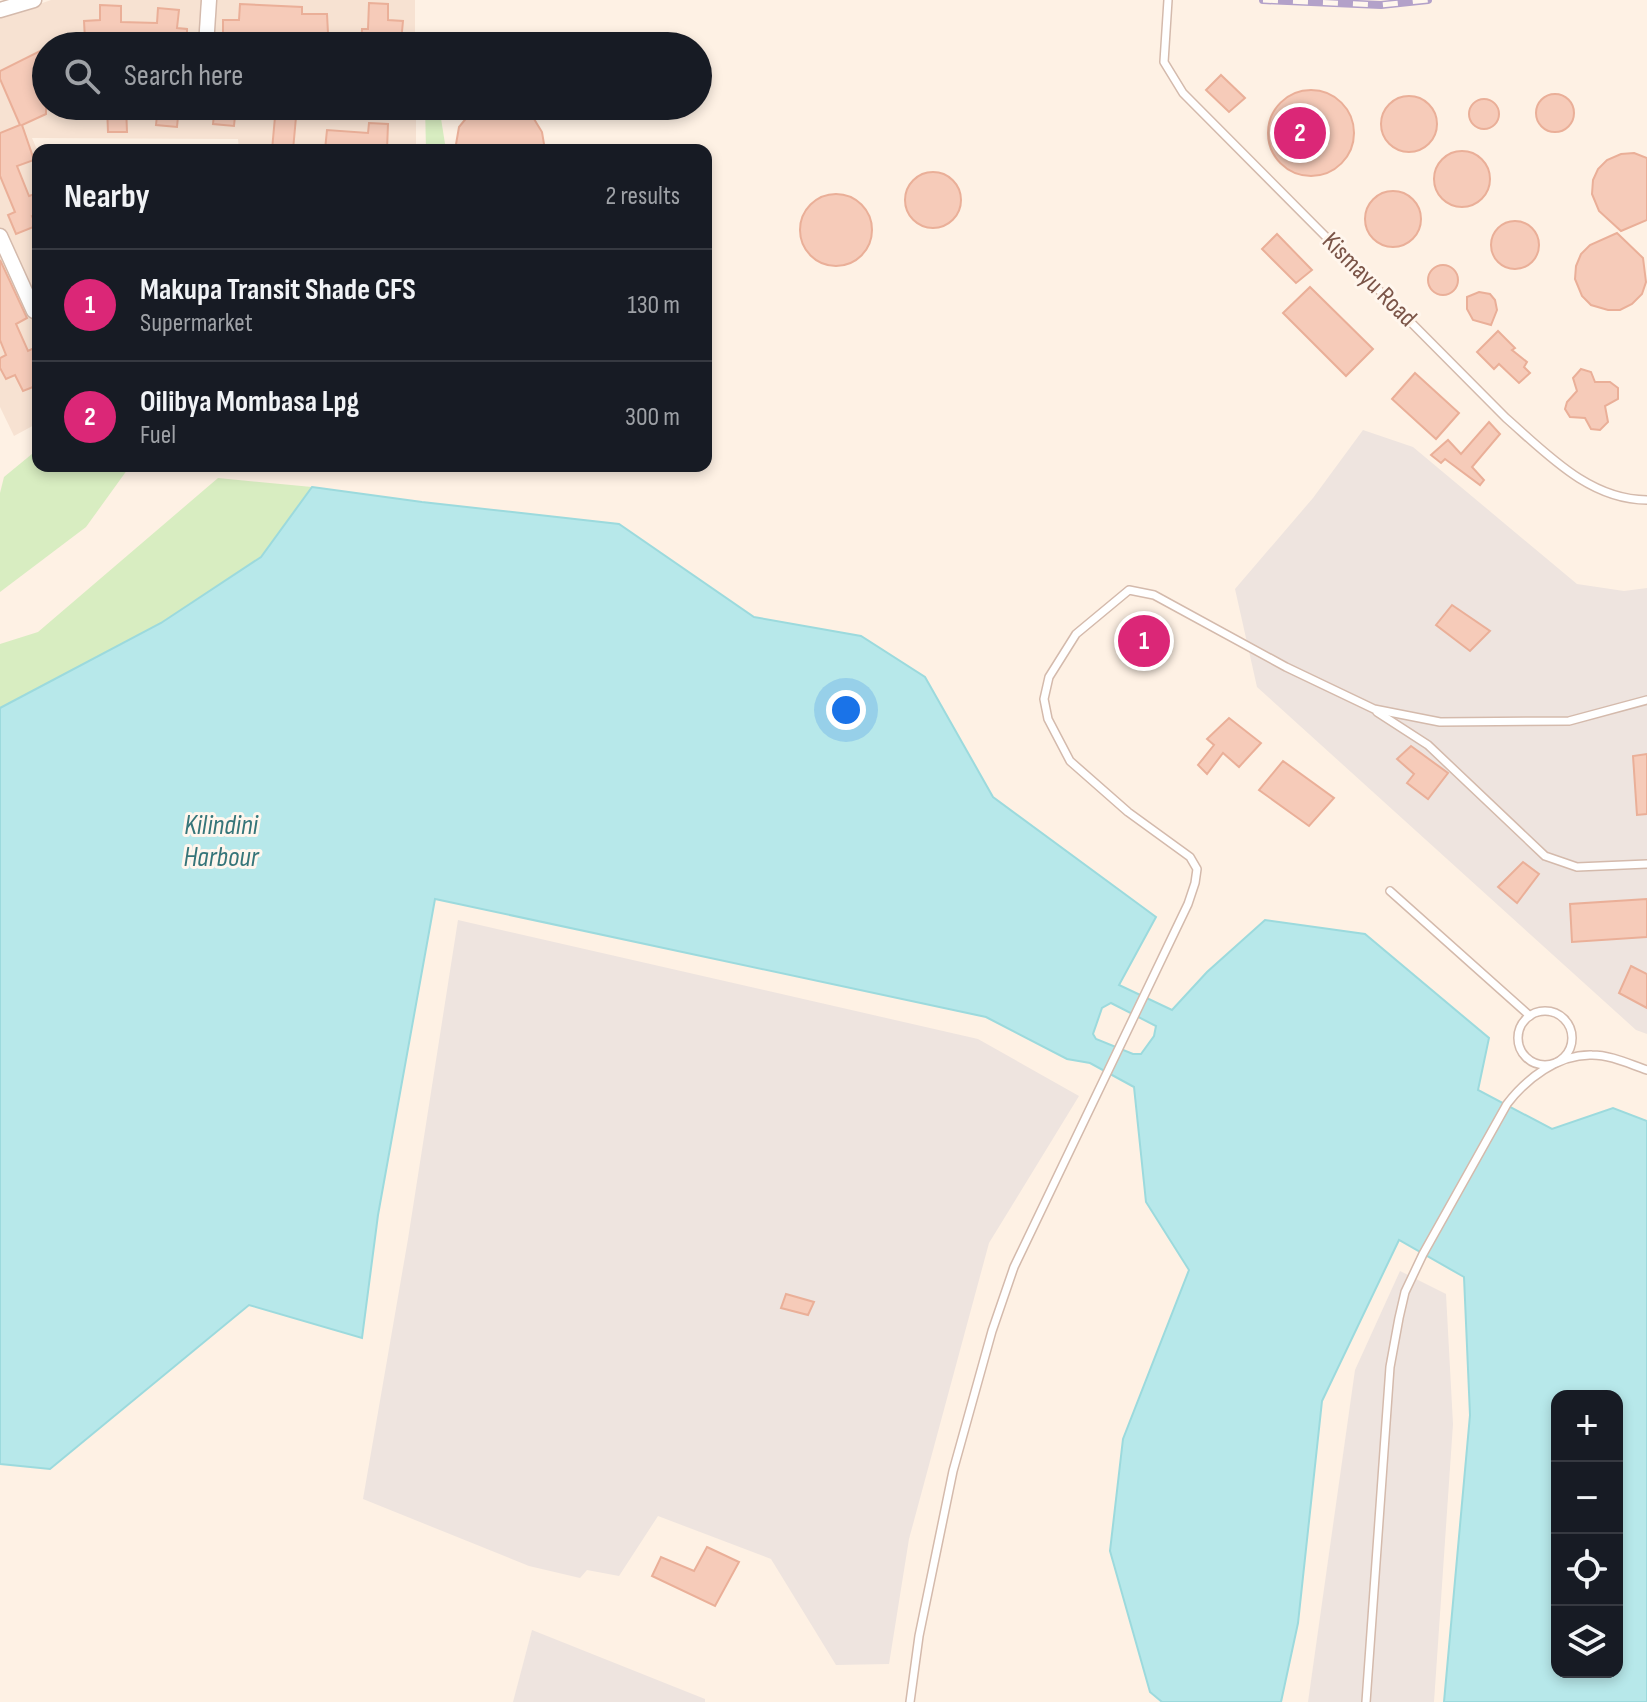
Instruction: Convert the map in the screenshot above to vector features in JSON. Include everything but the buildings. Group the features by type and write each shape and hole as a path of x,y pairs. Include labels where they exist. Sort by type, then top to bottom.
{"street":[{"path":"0,10 34,0"},
{"path":"207,32 209,0"},
{"path":"0,236 32,307"}],"lane":[{"name":"Kismayu Road","path":"1168,0 1164,62 1183,93 1506,418 1555,461 1591,486 1613,495 1647,500"},
{"path":"910,1702 919,1636 953,1471 992,1331 1014,1267 1188,904 1195,883 1197,869 1190,857 1128,812 1070,761 1048,719 1044,699 1049,677 1076,634 1129,590 1154,595 1286,667 1374,709 1428,745 1545,856 1577,867 1647,864"},
{"path":"1374,709 1440,722 1569,721 1647,700"},
{"path":"1390,891 1530,1016"},
{"path":"1366,1702 1390,1367 1405,1292 1507,1104 1526,1083 1557,1063 1571,1046 1570,1027 1554,1013 1546,1011 1530,1016 1520,1029 1518,1037 1523,1053 1536,1063 1557,1063 1591,1055 1612,1058 1647,1070"}],"shaded area":[{"path":"51,0 415,0 415,32 32,32 32,120 416,120 416,144 238,144 238,139 32,138 35,144 32,144 32,426 14,436 0,407 0,18"},
{"path":"1363,430 1413,447 1577,584 1624,591 1647,588 1647,1034 1636,1030 1257,687 1235,589 1313,498"},
{"path":"458,920 978,1039 1079,1096 989,1243 909,1539 889,1664 836,1665 771,1559 658,1516 619,1576 587,1570 580,1578 529,1566 363,1499"},
{"path":"1400,1271 1446,1294 1453,1424 1434,1702 1308,1702 1355,1370"},
{"path":"532,1630 705,1699 705,1702 513,1702"}],"green space":[{"path":"425,120 441,120 445,144 426,144"},
{"path":"32,454 32,472 126,472 86,527 0,592 0,493 4,477"},
{"path":"218,478 312,487 261,557 161,623 0,708 0,644 38,632"}],"water":[{"name":"Kilindini Harbour","path":"312,487 619,524 754,617 861,636 925,677 993,797 1156,917 1119,985 1172,1010 1207,972 1265,920 1365,934 1489,1038 1478,1090 1552,1129 1613,1108 1647,1121 1647,1702 1444,1702 1470,1415 1464,1277 1399,1240 1322,1401 1298,1623 1281,1702 1162,1702 1150,1692 1110,1551 1123,1439 1189,1270 1146,1202 1134,1087 1090,1063 1067,1059 986,1017 435,899 378,1215 362,1338 249,1305 50,1469 0,1464 0,708 161,623 261,557","holes":["1111,1003 1156,1026 1154,1036 1141,1054 1133,1054 1096,1039 1093,1034 1102,1008"]}],"railway":[{"path":"1263,0 1381,5 1428,0"}],"place":[{"name":"Oilibya Mombasa Lpg","path":"1300,133"},
{"name":"Makupa Transit Shade CFS","path":"1144,641"}]}
